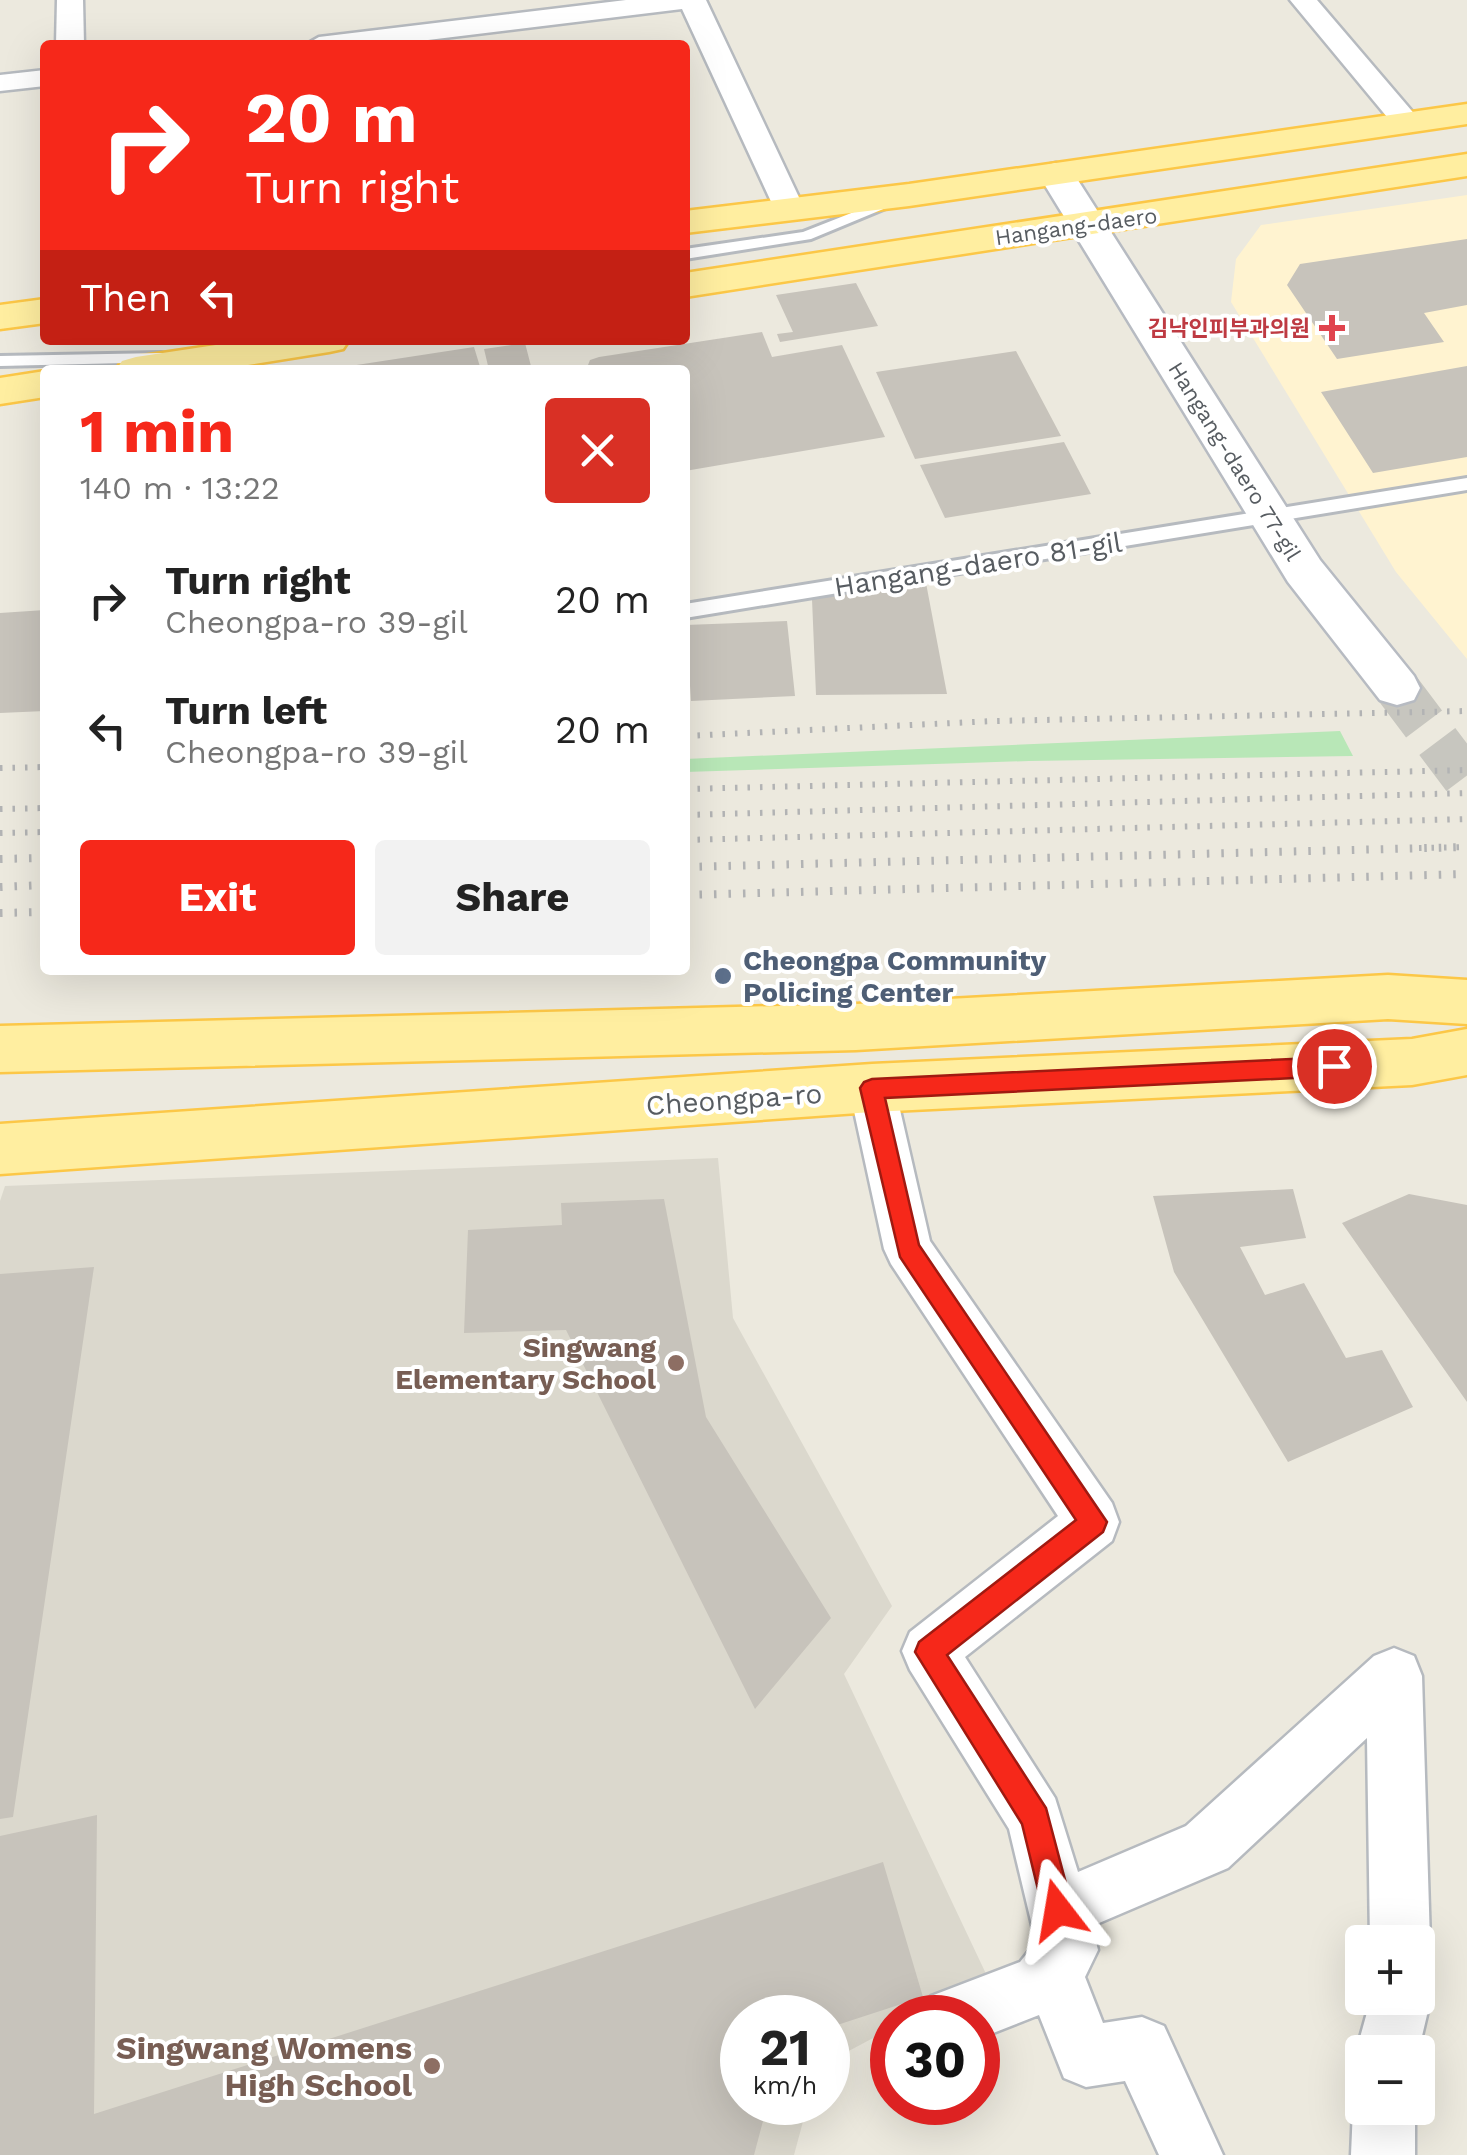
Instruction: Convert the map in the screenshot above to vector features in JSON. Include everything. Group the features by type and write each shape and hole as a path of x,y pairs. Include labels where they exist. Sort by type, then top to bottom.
{"main road":[{"name":"Hangang-daero","path":"690,221 909,195 1467,114"},
{"name":"Hangang-daero","path":"690,284 1467,166"},
{"name":"Hangang-daero 77-gil","path":"1056,174 1304,571 1397,688"},
{"path":"0,320 40,312"},
{"path":"167,365 296,345"},
{"path":"0,391 40,385"},
{"path":"0,1049 856,1027 1388,996 1467,1002"},
{"name":"Cheongpa-ro","path":"0,1148 872,1088 1412,1062 1467,1052"}],"street":[{"path":"70,0 70,40"},
{"path":"360,40 692,0 789,208"},
{"path":"1303,0 1408,123"},
{"path":"0,83 40,79"},
{"path":"872,1088 908,1249 1093,1522 929,1652 1035,1818 1068,1950 1040,1985 1000,2000"},
{"path":"1058,1910 1207,1847 1394,1676 1400,1925"},
{"path":"1052,1970 1086,2056 1142,2048 1192,2155"},
{"path":"1383,2155 1384,2125"}],"lane":[{"path":"690,253 806,236 909,195"},
{"path":"0,320 40,322"},
{"path":"0,361 223,356"},
{"name":"Hangang-daero 81-gil","path":"690,609 1467,484"}],"shaded area":[{"path":"1467,195 1467,659 1396,572 1231,302 1236,259 1261,225"},
{"path":"718,1158 733,1318 892,1606 844,1674 988,1978 955,1995 870,1995 870,2040 850,2050 850,1995 720,1995 720,2125 802,2125 794,2155 0,2155 0,1201 5,1186"}],"green space":[{"path":"1340,731 1353,756 690,772 690,759"}],"building":[{"path":"1467,239 1467,305 1424,313 1444,342 1337,359 1287,285 1300,264"},
{"path":"856,283 878,326 780,342 777,334 793,332 776,295"},
{"path":"762,332 772,357 842,345 885,437 690,470 690,365 588,365 599,357"},
{"path":"526,345 531,365 488,365 484,349"},
{"path":"474,347 479,365 357,365"},
{"path":"1016,351 1061,436 915,459 876,372"},
{"path":"1467,366 1467,457 1373,473 1321,392"},
{"path":"1064,442 1091,494 945,518 920,465"},
{"path":"926,583 947,694 816,695 812,599"},
{"path":"40,610 40,711 0,713 0,613"},
{"path":"787,621 795,696 691,701 690,625"},
{"path":"1293,1189 1306,1238 1240,1247 1265,1295 1304,1283 1346,1358 1382,1350 1413,1407 1288,1462 1174,1272 1153,1196"},
{"path":"1409,1194 1467,1205 1467,1402 1342,1223"},
{"path":"664,1199 706,1417 831,1618 755,1709 566,1330 464,1333 468,1230 562,1225 561,1203"},
{"path":"94,1267 13,1817 0,1819 0,1274"},
{"path":"97,1815 94,2114 883,1862 922,1995 870,1995 870,2014 850,2021 850,1995 720,1995 720,2125 762,2125 754,2155 0,2155 0,1836"}],"tunnel":[{"path":"1397,688 1467,781"}],"railway":[{"path":"690,736 994,721 1467,711"},
{"path":"0,768 40,767"},
{"path":"690,789 1467,770"},
{"path":"690,815 1467,793"},
{"path":"0,809 40,808"},
{"path":"690,840 1467,819"},
{"path":"0,833 40,832"},
{"path":"690,867 1467,847 1419,848"},
{"path":"0,859 40,858"},
{"path":"690,895 1467,874"},
{"path":"0,887 40,885"},
{"path":"0,913 40,912"}],"place":[{"name":"김낙인피부과의원","path":"1332,328"},
{"name":"Cheongpa Community Policing Center","path":"723,976"},
{"name":"Singwang Elementary School","path":"676,1363"},
{"name":"Singwang Womens High School","path":"432,2066"}],"route":[{"path":"1058,1910 1035,1818 929,1652 1093,1522 908,1249 872,1088 1334,1066"}]}
